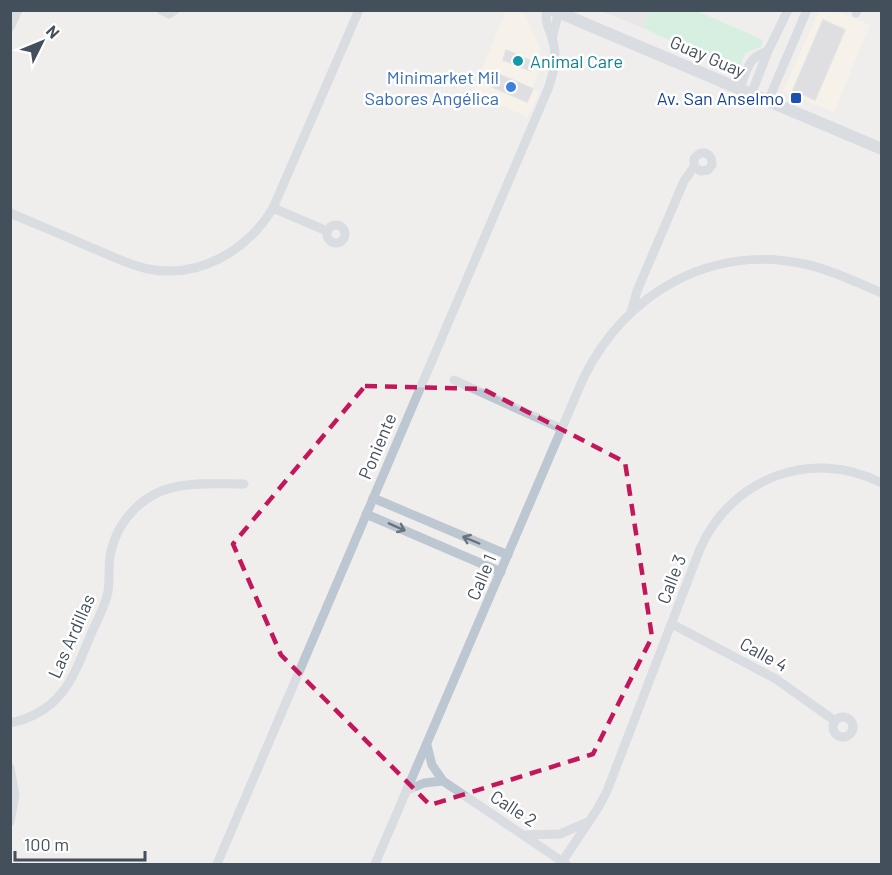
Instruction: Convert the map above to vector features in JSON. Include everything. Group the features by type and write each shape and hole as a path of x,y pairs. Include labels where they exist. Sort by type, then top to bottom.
{"street":[{"path":"10,27 18,10"},
{"path":"161,11 169,14 176,10"},
{"path":"10,213 137,266 156,270 175,270 207,264 237,249 255,233 273,208 359,10"},
{"path":"754,87 768,51 789,10"},
{"path":"770,98 807,10"},
{"name":"Guay Guay","path":"558,11 754,87 770,98"},
{"name":"Poniente","path":"217,864 551,82 555,60 552,39 558,11"},
{"name":"Guay Guay","path":"620,34 814,116 882,140"},
{"path":"741,82 751,60 768,51"},
{"name":"Guay Guay","path":"814,116 827,126 882,149"},
{"name":"Calle 1","path":"631,312 637,291 684,181 694,166"},
{"path":"273,208 327,231"},
{"name":"Calle 1","path":"375,864 562,429 594,358 607,339 631,312 658,290 689,274 725,263 778,260 808,264 839,274 882,293"},
{"path":"454,380 562,429"},
{"name":"Calle 3","path":"564,863 607,791 709,531 726,508 750,489 783,473 823,468 850,471 882,483"},
{"name":"Las Ardillas","path":"10,723 33,717 47,708 62,695 72,680 107,594 113,544 130,513 149,498 172,488 197,484 244,484"},
{"path":"373,498 508,555"},
{"path":"366,514 501,572"},
{"name":"Calle 4","path":"672,624 785,684 835,721"},
{"name":"Calle 2","path":"427,745 432,765 443,781 564,863"},
{"path":"10,768 15,795 10,822"},
{"path":"408,790 424,783 443,781"},
{"path":"525,835 560,834 590,821"}],"highlighted area":[{"path":"365,386 483,389 625,462 652,637 593,754 430,805 281,655 233,544"}],"shaded area":[{"path":"506,11 525,14 540,49 541,60 533,89 539,92 528,117 472,93"},
{"path":"601,11 650,11 643,28"},
{"path":"819,11 835,11 870,25 834,112 783,91"}],"green space":[{"path":"650,11 697,11 763,40 761,47 745,53 739,71 643,28"}],"building":[{"path":"823,20 845,30 815,100 793,90"},
{"name":"Animal Care","path":"506,50 534,62 531,71 503,60"},
{"name":"Minimarket Mil Sabores Angélica","path":"494,72 533,89 527,102 488,85"}],"place":[{"name":"Animal Care","path":"518,61"},
{"name":"Minimarket Mil Sabores Angélica","path":"511,87"},
{"name":"Av. San Anselmo","path":"796,98"}]}
